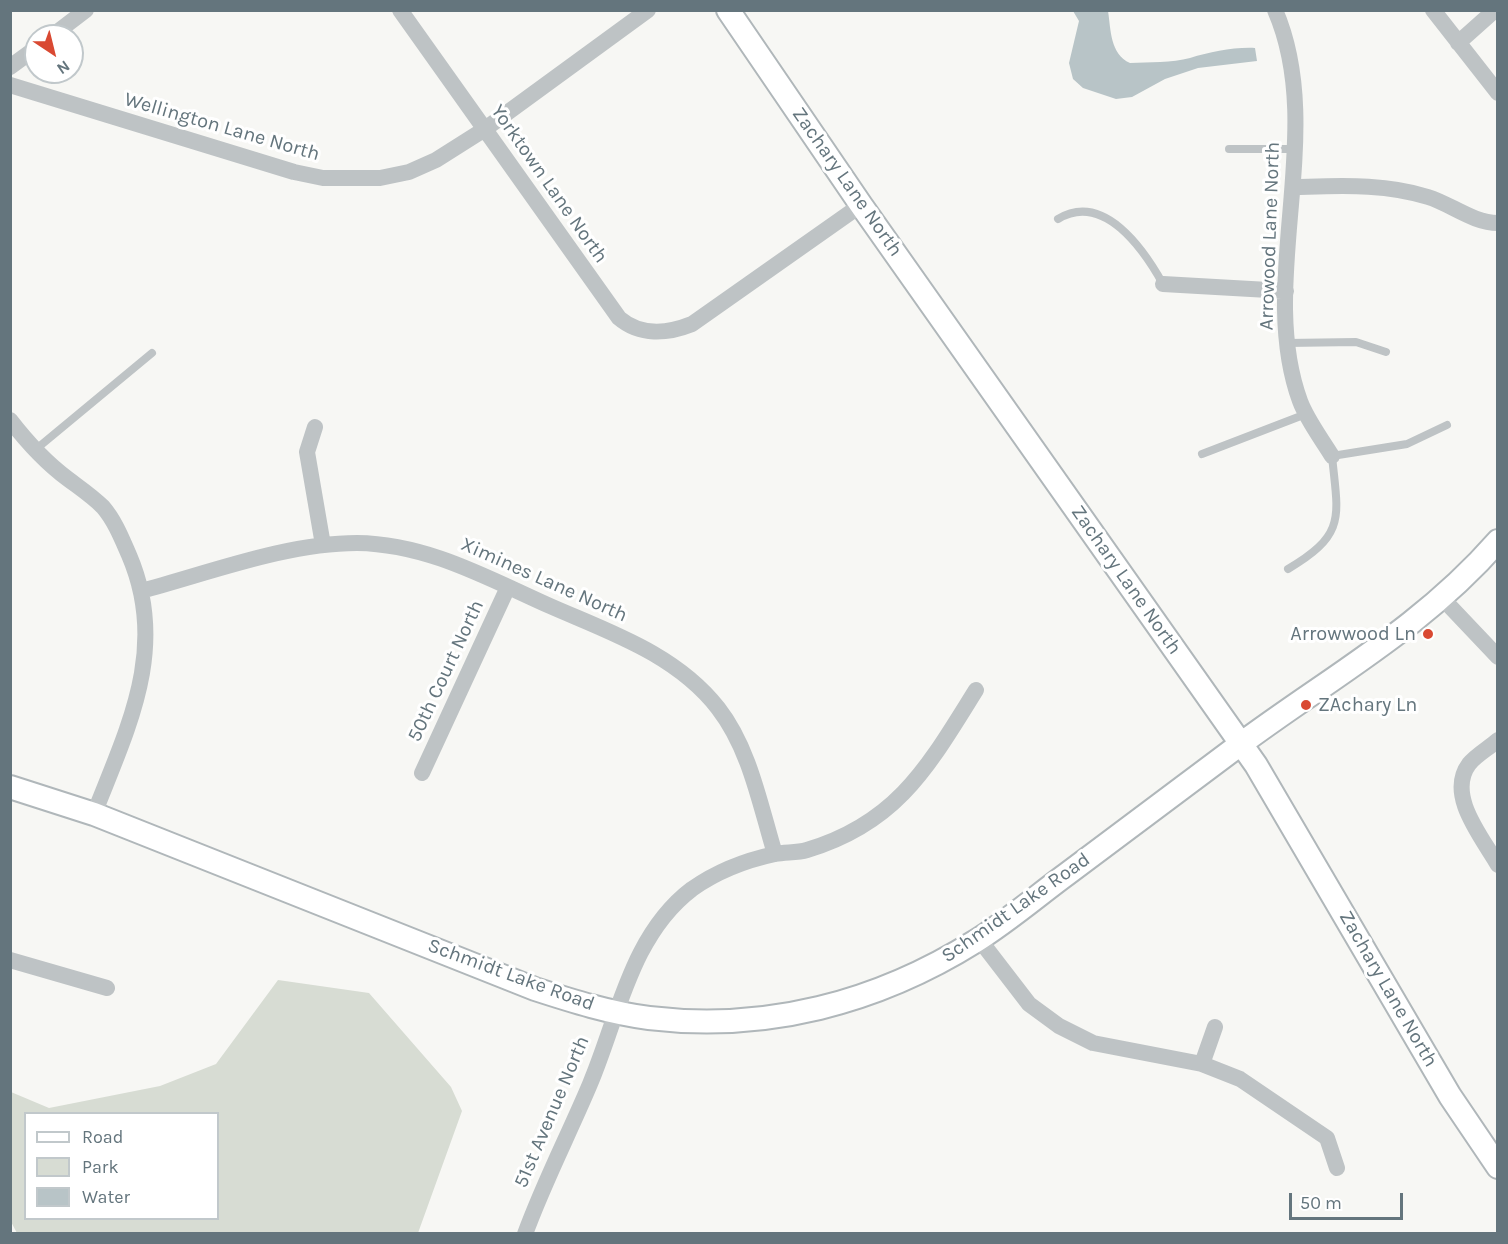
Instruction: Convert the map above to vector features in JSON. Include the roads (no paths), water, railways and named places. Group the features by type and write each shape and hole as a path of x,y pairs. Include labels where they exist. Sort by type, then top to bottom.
{"street":[{"path":"68,24 86,10"},
{"name":"Yorktown Lane North","path":"399,10 619,318 626,324 656,332 675,331 692,324 861,205"},
{"name":"Wellington Lane North","path":"10,85 294,172 322,178 380,178 409,172 436,160 485,129 648,10"},
{"name":"Zachary Lane North","path":"728,10 861,205 1241,743 1294,827 1450,1096 1497,1167"},
{"name":"Arrowood Lane North","path":"1275,10 1284,29 1294,75 1294,187 1286,291 1287,343 1300,400 1332,456"},
{"path":"1433,10 1497,93"},
{"path":"1458,43 1495,10"},
{"path":"10,67 24,57"},
{"path":"1294,187 1367,186 1399,189 1430,197 1476,218 1497,223"},
{"path":"1163,284 1286,291"},
{"path":"10,420 35,450 104,509 120,535 141,591 146,653 141,686 94,814"},
{"path":"315,427 307,452 323,545"},
{"name":"Schmidt Lake Road","path":"10,787 94,814 535,988 589,1006 647,1018 703,1022 760,1020 817,1011 873,994 915,975 978,939 1241,743 1367,657 1443,598 1497,541"},
{"name":"Ximines Lane North","path":"141,591 323,545 359,543 437,556 474,569 508,587 643,648 671,664 696,683 718,708 736,735 748,765 775,854"},
{"name":"50th Court North","path":"422,773 508,587"},
{"path":"1443,598 1497,657"},
{"name":"51st Avenue North","path":"525,1233 598,1066 616,1011 651,936 670,911 692,890 718,873 775,854 804,851 834,841 867,824 892,806 935,754 976,690"},
{"path":"1497,740 1471,762 1463,774 1460,788 1463,800 1497,865"},
{"path":"978,939 1029,1004 1059,1026 1092,1043 1202,1064 1240,1079 1327,1138 1336,1168"},
{"path":"10,960 107,988"},
{"path":"1202,1064 1215,1027"}],"lane":[{"path":"1229,149 1294,148"},
{"path":"1058,219 1078,212 1092,212 1108,219 1138,247 1163,284"},
{"path":"1287,343 1356,342 1386,352"},
{"path":"35,450 152,353"},
{"path":"1202,454 1306,414"},
{"path":"1288,569 1313,553 1334,531 1338,515 1332,456 1407,444 1447,425"}],"water":[{"path":"1073,11 1108,11 1115,48 1123,59 1130,63 1176,61 1222,50 1247,48 1255,48 1257,61 1198,68 1165,79 1132,97 1116,99 1083,88 1073,79 1069,63 1079,21"}],"place":[{"name":"Arrowwood Ln","path":"1428,634"},
{"name":"ZAchary Ln","path":"1306,705"}]}
